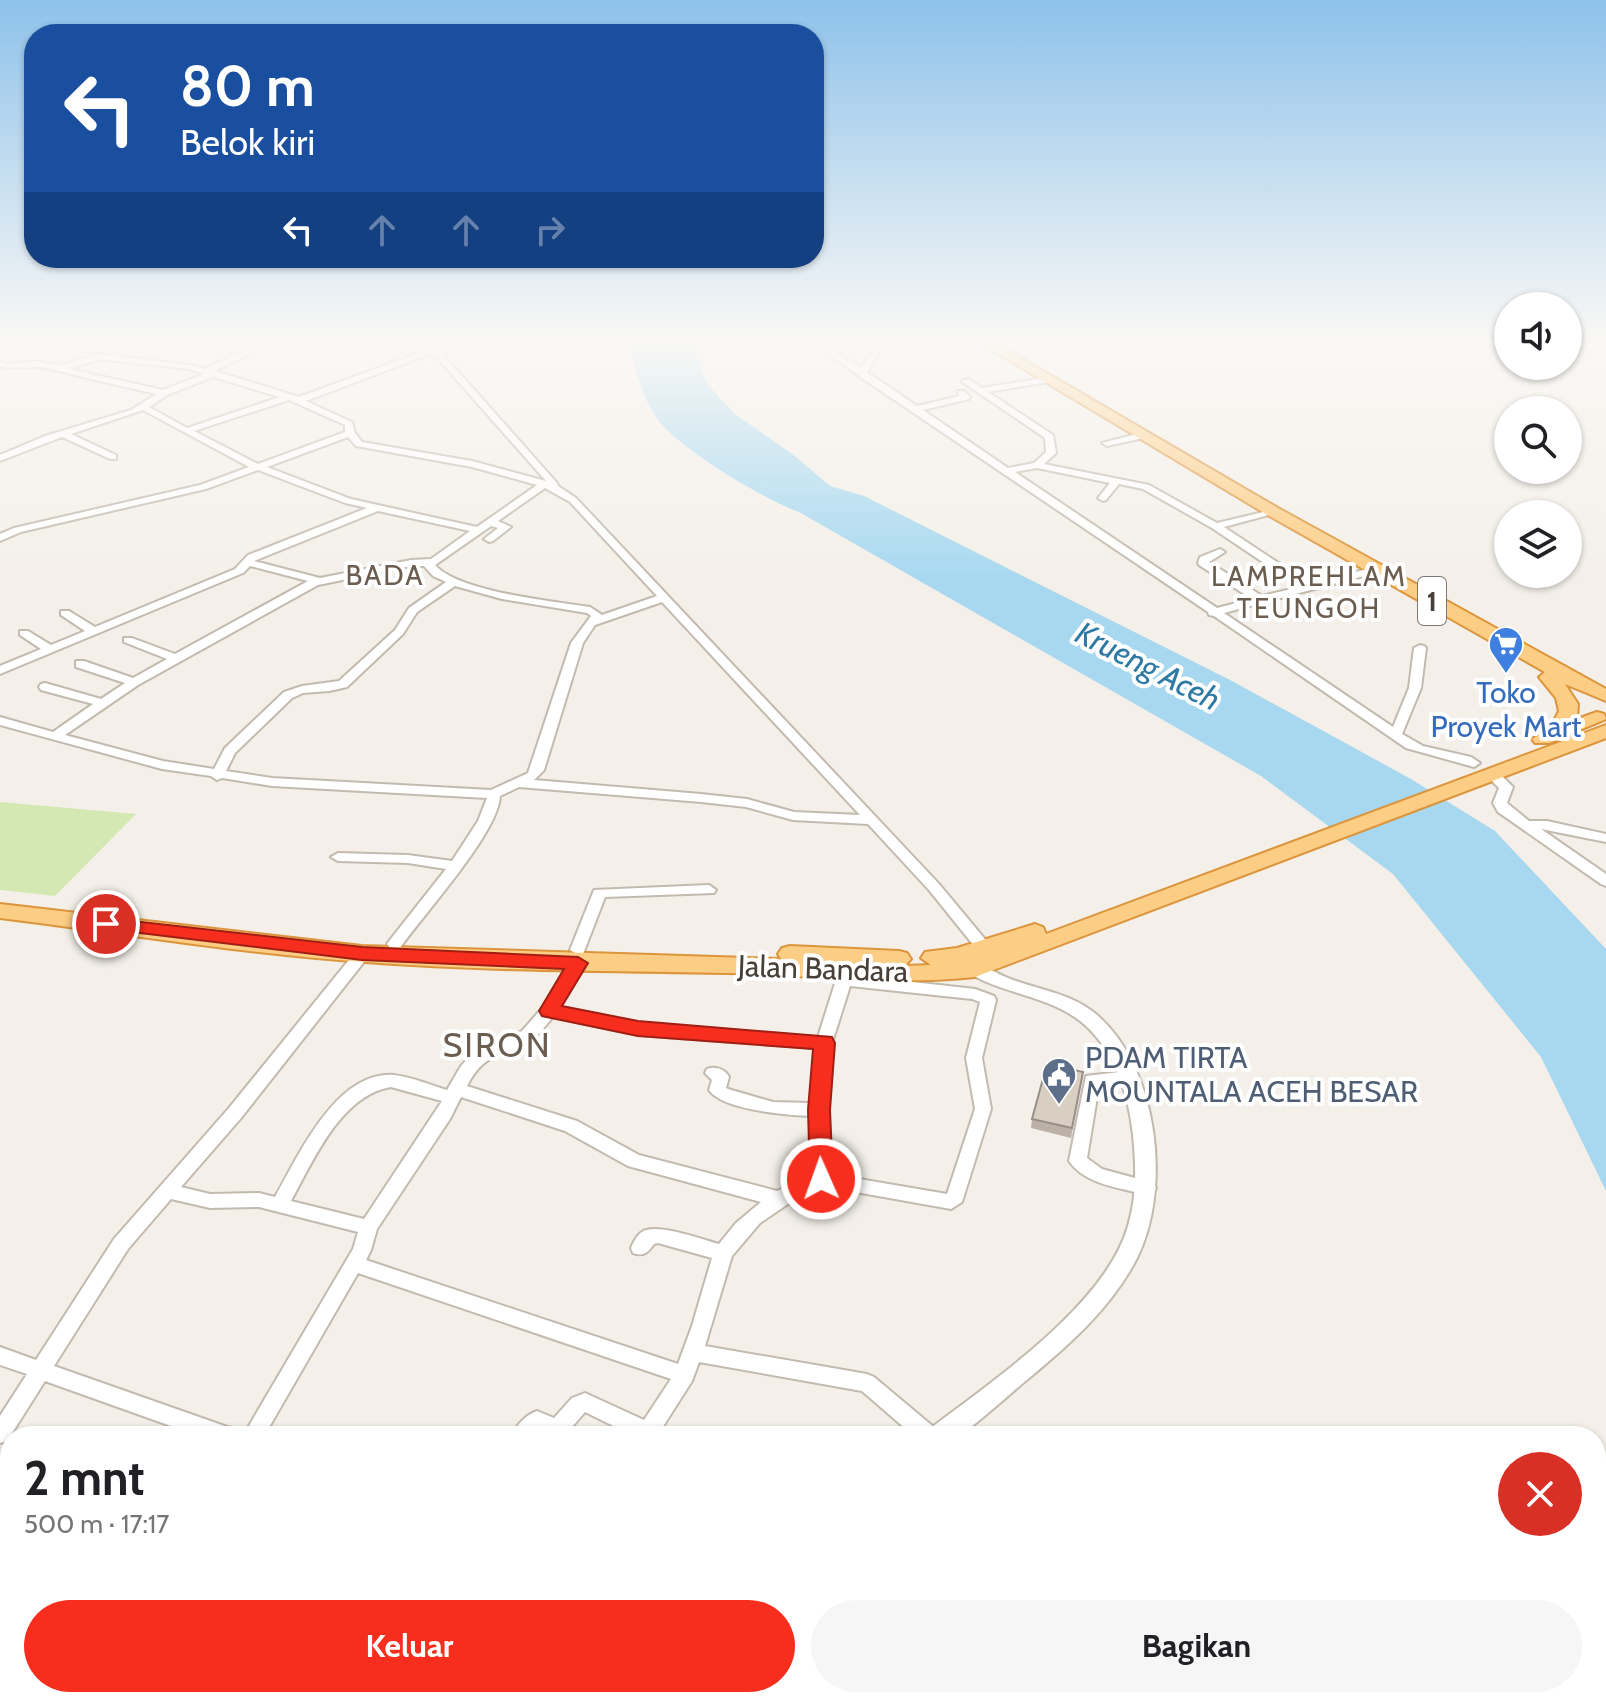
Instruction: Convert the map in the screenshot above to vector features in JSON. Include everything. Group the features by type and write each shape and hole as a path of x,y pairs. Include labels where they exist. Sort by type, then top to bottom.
{"highway":[{"name":"1","path":"1118,420 1343,552 1588,689 1602,713"},
{"name":"1","path":"1343,552 1602,713"},
{"path":"1548,677 1564,692 1570,709 1569,721 1556,734"},
{"name":"Jalan Bandara","path":"1482,768 1602,713"},
{"name":"Jalan Bandara","path":"766,959 843,976 984,974 1013,948 1482,768 1602,713"},
{"name":"Jalan Bandara","path":"0,899 395,944 578,956"},
{"name":"Jalan Bandara","path":"0,911 362,954 766,959 927,959 958,956 984,974"}],"street":[{"path":"0,458 108,420"},
{"path":"168,420 258,467 376,508 478,530"},
{"path":"189,430 223,420"},
{"path":"340,420 349,424 350,433 359,444 448,459 549,485 573,500 934,887 984,974 989,1004 974,1058 983,1109 956,1197 951,1202 944,1202 821,1179 779,1199 740,1229 723,1253 695,1353 674,1398 652,1426"},
{"path":"494,420 549,485"},
{"path":"931,420 1396,734 1424,751 1457,756 1482,768 1506,787 1500,803 1503,809 1606,881"},
{"path":"1024,420 1050,437 1051,453 1037,465"},
{"path":"0,538 18,530 203,487 350,433"},
{"path":"66,435 113,457"},
{"path":"1107,443 1145,435"},
{"path":"1005,471 1037,465 1146,487 1216,526 1309,588"},
{"path":"1103,498 1117,480"},
{"path":"54,737 134,682 320,581 411,563 428,564 549,485"},
{"path":"2,667 239,571 247,562 376,508"},
{"path":"1216,526 1272,511"},
{"path":"489,522 506,527 489,539"},
{"path":"1220,552 1202,561 1262,601"},
{"path":"247,562 320,581"},
{"path":"0,721 217,776 322,787 493,794 519,783 537,770 577,643 597,616 590,610 522,601 455,581 430,570 428,564"},
{"path":"1213,613 1371,571"},
{"path":"217,776 230,751 288,695 296,689 332,689 343,684 399,632 413,610 455,581"},
{"path":"591,623 663,598"},
{"path":"65,613 94,631"},
{"path":"24,633 49,649"},
{"path":"128,640 177,659"},
{"path":"1396,734 1415,688 1420,648"},
{"path":"80,664 134,682"},
{"path":"45,687 102,703"},
{"path":"519,783 701,798 747,803 793,816 870,820"},
{"path":"395,944 453,866 478,839 494,800 493,794"},
{"path":"1527,825 1547,825 1606,838"},
{"path":"338,857 408,859 453,866"},
{"path":"259,1426 354,1264 368,1227 478,1057 528,1035 549,1011 578,956 599,893 709,890"},
{"path":"5,1426 121,1244 235,1113 362,954"},
{"path":"951,1426 1075,1324 1111,1286 1133,1250 1149,1172 1140,1113 1128,1077 1110,1043 1089,1018 1056,1000 984,974"},
{"path":"821,1179 819,1110 824,1043 843,976"},
{"path":"549,1011 638,1029 824,1043"},
{"path":"713,1073 721,1077 717,1090 723,1094 773,1108 819,1110"},
{"path":"1128,1077 1097,1077 1092,1080 1078,1161 1096,1174 1147,1188"},
{"path":"279,1205 341,1107 355,1092 389,1081 453,1093 571,1126 634,1161 779,1199"},
{"path":"166,1191 210,1201 245,1198 368,1227"},
{"path":"640,1248 649,1237 658,1236 723,1253"},
{"path":"354,1264 685,1375"},
{"path":"695,1353 867,1383 917,1426"},
{"path":"0,1356 199,1426"},
{"path":"560,1426 579,1404 585,1402 631,1426"},
{"path":"531,1426 537,1420 549,1426"}],"green space":[{"path":"0,802 136,814 55,896 0,890"}],"water":[{"name":"Krueng Aceh","path":"743,420 795,456 830,486 864,496 1232,681 1411,779 1495,831 1606,949 1606,1191 1541,1057 1393,874 1261,776 799,512 745,485 686,446 659,421"}],"building":[{"name":"PDAM TIRTA MOUNTALA ACEH BESAR","path":"1047,1064 1083,1072 1072,1128 1032,1119"}],"place":[{"name":"Toko Proyek Mart","path":"1506,675"},
{"name":"PDAM TIRTA MOUNTALA ACEH BESAR","path":"1059,1106"}],"district":[{"name":"BADA","path":"385,575"},
{"name":"LAMPREHLAM TEUNGOH","path":"1309,592"},
{"name":"SIRON","path":"497,1045"}],"route":[{"path":"106,924 362,954 578,963 549,1011 638,1029 824,1043 819,1110 821,1179"}]}
